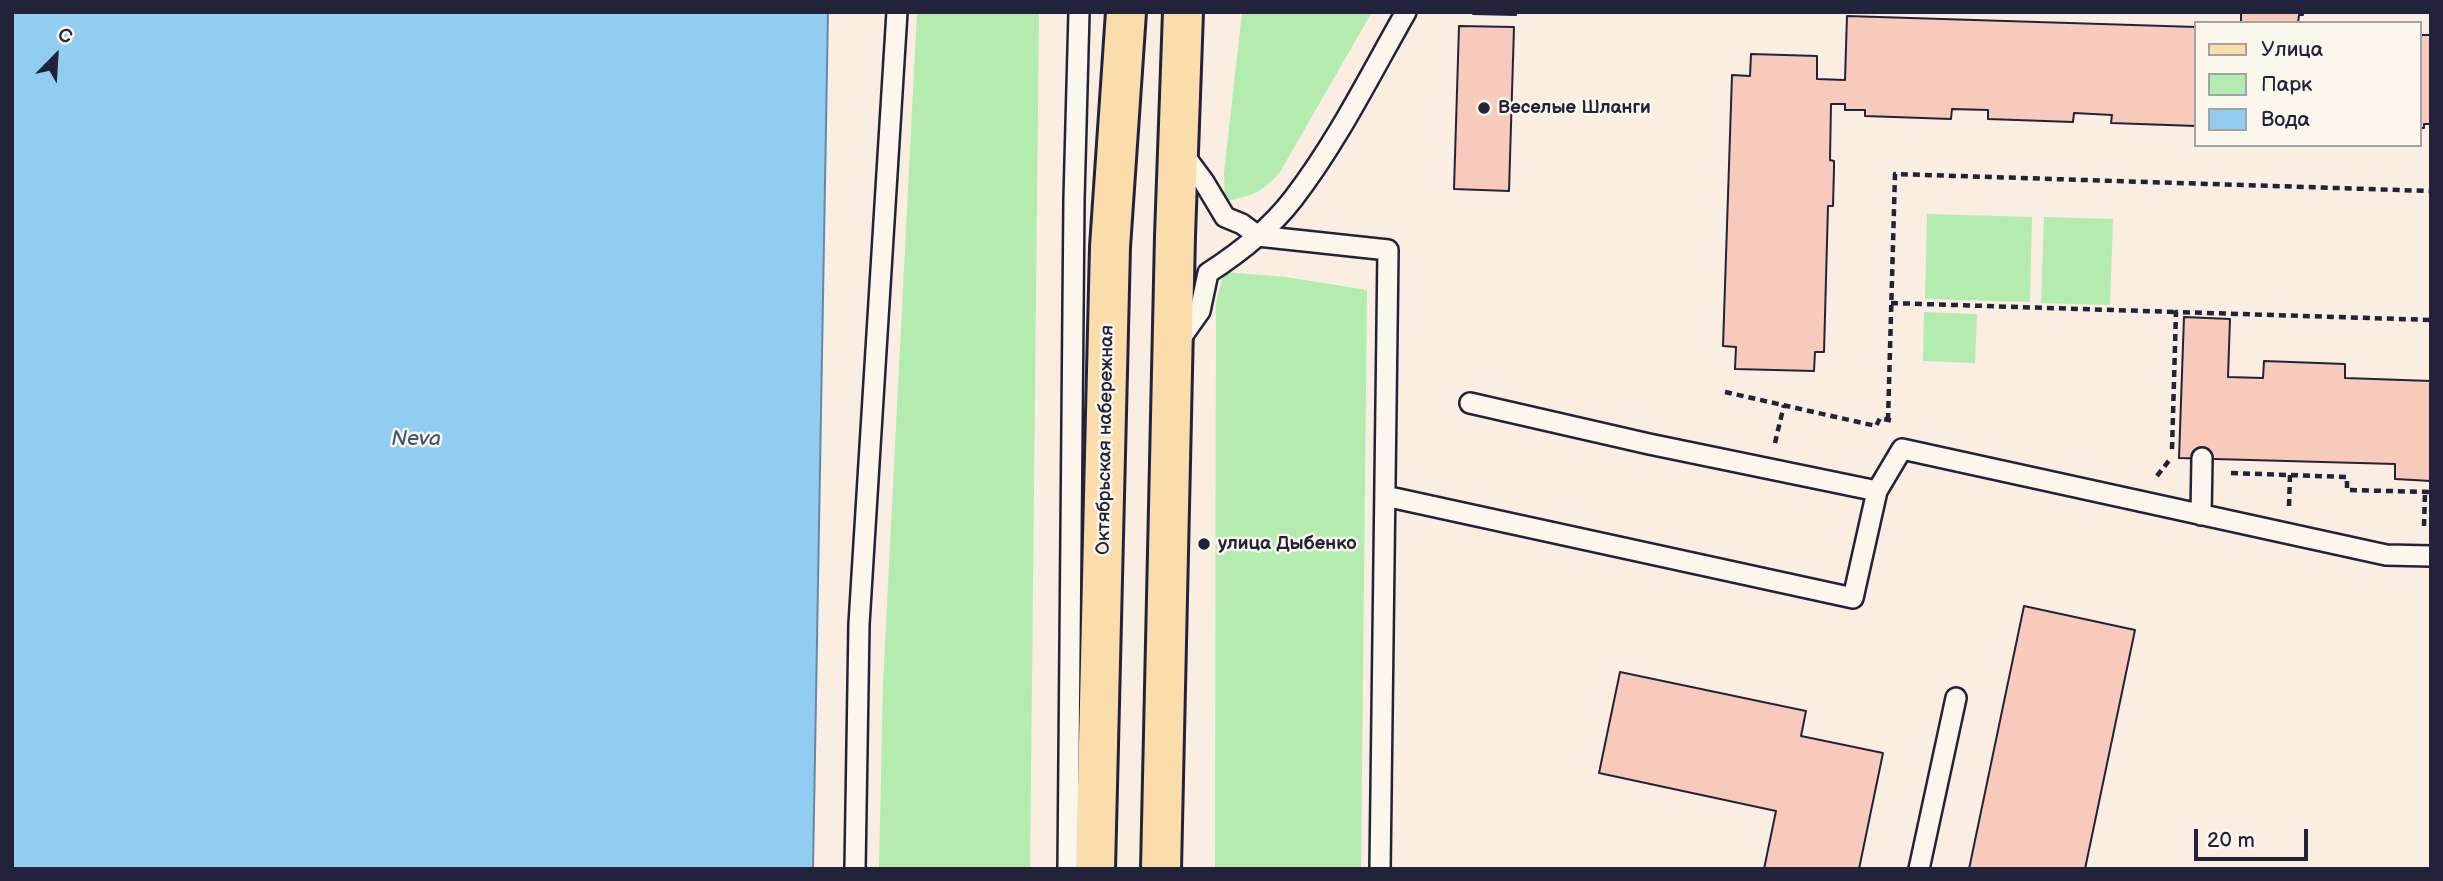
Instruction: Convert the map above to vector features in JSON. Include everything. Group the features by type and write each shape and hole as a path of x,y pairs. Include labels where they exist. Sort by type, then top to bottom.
{"main road":[{"name":"Октябрьская набережная","path":"1095,869 1110,247 1126,12"},
{"path":"1161,869 1183,12"}],"lane":[{"path":"855,869 859,624 897,12"},
{"path":"1068,869 1074,199 1079,12"},
{"path":"1173,349 1200,311 1208,273 1258,236 1292,201 1325,153 1406,12"},
{"path":"1178,148 1204,182 1225,217 1242,224 1258,236 1388,250 1380,869"},
{"path":"1471,403 1650,444 1877,491"},
{"path":"1385,496 1853,597 1877,491 1902,449 2386,555 2431,556"},
{"path":"2201,515 2202,465"},
{"path":"1919,869 1956,698"}],"path":[{"path":"1725,392 1876,426 1880,418 1888,420 1895,174 2431,191"},
{"path":"1891,303 2431,320"},
{"path":"2172,457 2176,312"},
{"path":"1769,468 1784,405"},
{"path":"2161,472 2202,465 2347,477 2347,490 2431,492"}],"green space":[{"path":"917,12 1039,12 1030,869 879,869 883,683"},
{"path":"1242,12 1372,12 1280,172 1268,185 1256,192 1225,201 1224,173"},
{"path":"1927,214 2032,217 2030,302 1925,299"},
{"path":"2044,217 2113,219 2110,305 2041,303"},
{"path":"1224,272 1286,277 1367,290 1361,869 1215,869 1216,303"},
{"path":"1924,312 1977,314 1975,363 1923,361"}],"water":[{"name":"Neva","path":"12,12 828,12 813,869 12,869"}],"building":[{"path":"1516,12 1516,15 1473,14"},
{"path":"2236,12 2303,12 2303,15 2299,15 2298,21 2241,21 2241,13"},
{"path":"1847,16 2194,27 2194,126 2111,123 2112,115 2074,113 2073,122 1988,119 1988,110 1952,109 1951,119 1865,116 1865,110 1845,110 1845,104 1831,104 1833,206 1828,206 1824,352 1815,352 1814,371 1735,369 1736,347 1723,346 1732,75 1750,76 1751,54 1817,56 1817,79 1845,80"},
{"name":"Веселые Шланги","path":"1459,26 1514,27 1509,191 1454,189"},
{"path":"2422,35 2431,35 2431,124 2424,124 2424,128"},
{"path":"2184,317 2230,319 2228,377 2263,378 2264,361 2345,364 2345,378 2431,381 2431,481 2395,479 2395,464 2179,458"},
{"path":"2024,606 2135,630 2085,869 1969,869"},
{"path":"1620,672 1806,711 1801,736 1883,753 1859,869 1764,869 1776,811 1599,773"}],"place":[{"name":"Веселые Шланги","path":"1484,108"},
{"name":"улица Дыбенко","path":"1204,544"}]}
